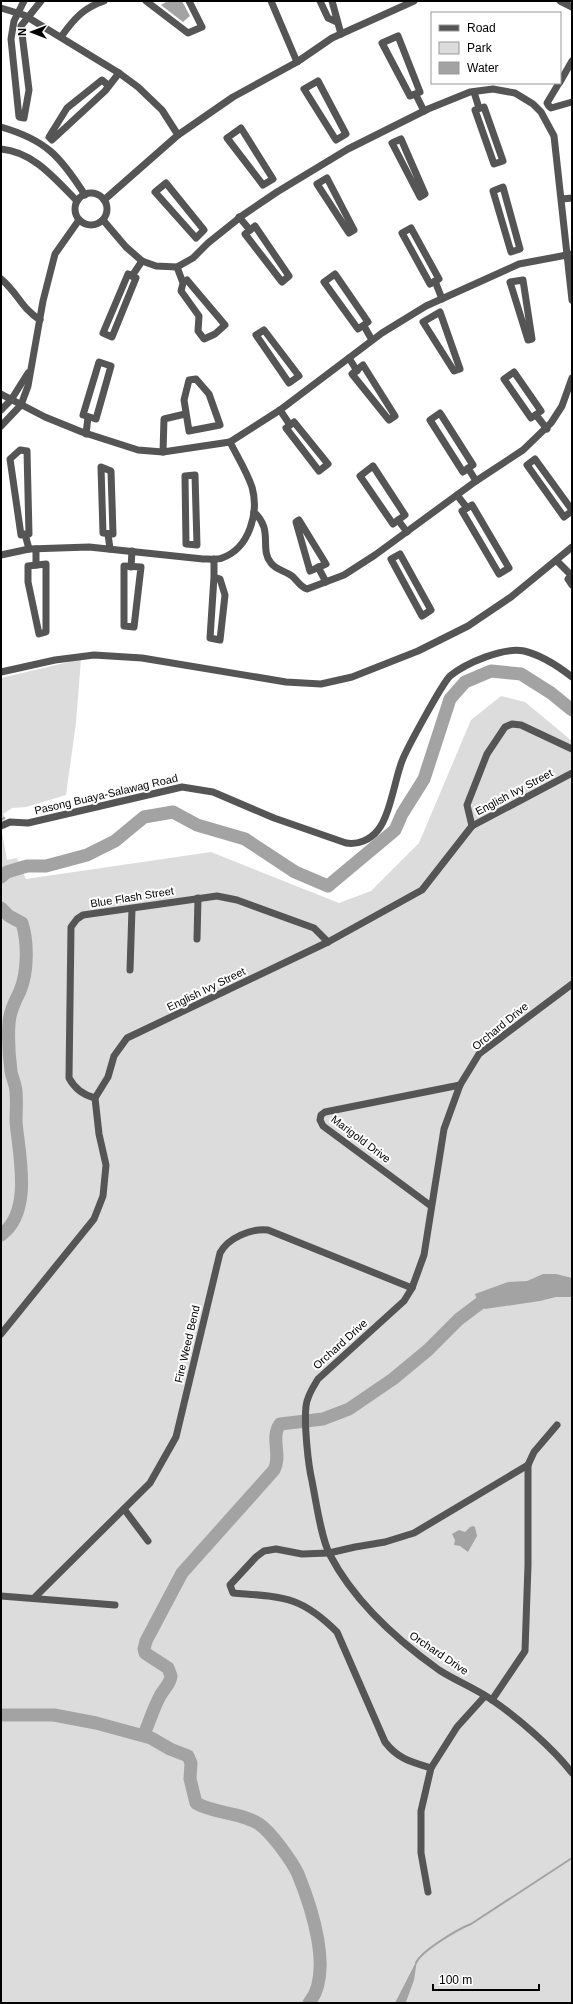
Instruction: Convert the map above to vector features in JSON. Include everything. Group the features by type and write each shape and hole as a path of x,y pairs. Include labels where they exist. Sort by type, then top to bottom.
{"street":[{"path":"24,1 14,21 11,39 19,117 24,118 29,90 21,26 41,1"},
{"path":"61,37 83,10 104,1"},
{"path":"146,1 188,33 202,27 189,1"},
{"path":"271,1 278,21 297,62"},
{"path":"320,1 328,18 337,22"},
{"path":"332,1 341,34"},
{"path":"104,200 178,135 234,97 297,62 341,34 411,1"},
{"path":"560,1 572,7"},
{"path":"1,8 28,17 119,73 138,87 162,110 178,135"},
{"path":"14,21 21,26"},
{"path":"398,36 420,92 416,95 410,96 382,43 398,36"},
{"path":"561,80 572,60"},
{"path":"109,86 102,80 67,108 48,137 52,140 109,86 119,73"},
{"path":"318,81 346,134 341,138 336,140 304,89 318,81"},
{"path":"541,112 549,106 548,103 559,84"},
{"path":"103,220 126,247 142,261 156,266 177,267 193,258 208,243 239,217 348,149 424,111 493,86 515,93 533,104 541,112 554,136 569,254 572,300"},
{"path":"474,92 479,108 476,110 494,164 503,161 484,107 479,108"},
{"path":"416,95 424,111"},
{"path":"549,106 551,108 572,102"},
{"path":"1,127 21,133 53,151 70,172 85,195"},
{"path":"241,128 273,179 268,182 263,185 227,138 241,128"},
{"path":"390,129 396,141"},
{"path":"341,138 348,149"},
{"path":"401,139 425,194 420,196 392,143 396,141 401,139"},
{"path":"1,149 15,150 27,156 77,201"},
{"path":"314,169 322,182"},
{"path":"327,178 354,230 349,233 317,184 322,182 327,178"},
{"path":"268,182 277,192"},
{"path":"166,183 204,230 200,234 196,238 156,192 166,183"},
{"path":"503,187 520,249 515,251 511,252 493,191 503,187"},
{"path":"95,194 104,200 107,210 103,220 93,225 83,223 79,220 75,211 77,201 85,195 95,194"},
{"path":"562,199 572,198"},
{"path":"239,217 250,230"},
{"path":"1,426 21,405 28,386 42,301 55,254 79,220"},
{"path":"255,226 289,276 282,282 245,234 250,230 255,226"},
{"path":"411,228 439,279 435,281 430,284 402,233 411,228"},
{"path":"200,234 208,243"},
{"path":"515,251 516,281"},
{"path":"1,394 44,417 86,434 138,450 163,452 230,442 280,410 304,390 372,340 426,306 515,266 569,254"},
{"path":"132,276 142,261"},
{"path":"177,267 183,283 181,291 199,316 198,331 204,339 216,334 225,325 187,280 183,283"},
{"path":"128,274 132,276 136,278 112,337 103,333 128,274"},
{"path":"335,274 368,322 364,326 358,329 324,282 335,274"},
{"path":"1,279 13,289 25,309 40,320"},
{"path":"523,280 532,339 528,340 510,282 516,281 523,280"},
{"path":"435,281 442,299"},
{"path":"426,306 431,317"},
{"path":"440,312 460,369 454,371 423,322 431,317 440,312"},
{"path":"364,326 372,340"},
{"path":"264,330 299,376 294,379 289,383 256,335 264,330"},
{"path":"349,358 357,370"},
{"path":"1,410 11,400 23,382 33,362"},
{"path":"99,362 111,366 96,420 88,417 83,415 99,362"},
{"path":"363,365 395,416 389,420 352,374 357,370 363,365"},
{"path":"514,372 541,411 536,415 531,418 504,379 514,372"},
{"path":"254,512 265,526 268,558 270,563 286,571 302,588 308,589 344,575 388,546 476,481 523,450 547,429 569,398 572,378"},
{"path":"196,379 209,394 220,425 189,431 185,414 184,400 189,380 196,379"},
{"path":"294,379 304,390"},
{"path":"280,410 290,425"},
{"path":"440,413 473,465 468,468 463,472 430,420 440,413"},
{"path":"163,452 164,419 185,414"},
{"path":"536,415 547,429"},
{"path":"86,434 88,417"},
{"path":"294,422 328,464 319,471 286,428 290,425 294,422"},
{"path":"1,555 33,549 89,547 190,558 222,558 239,546 248,532 254,512 252,487 230,442"},
{"path":"20,450 27,451 29,534 25,534 21,535 10,459 20,450"},
{"path":"523,450 530,462"},
{"path":"535,459 572,510 564,517 527,465 530,462 535,459"},
{"path":"373,466 405,515 398,520 392,524 360,476 373,466"},
{"path":"101,467 111,471 113,534 108,534 103,533 101,467"},
{"path":"468,468 476,481"},
{"path":"195,475 197,545 191,544 186,544 185,476 195,475"},
{"path":"457,495 466,508"},
{"path":"472,505 509,568 499,574 462,511 466,508 472,505"},
{"path":"300,520 326,564 318,567 310,571 296,522 300,520"},
{"path":"398,520 407,532"},
{"path":"25,534 33,549 36,565"},
{"path":"108,534 110,549"},
{"path":"190,558 191,544"},
{"path":"388,546 394,556"},
{"path":"1,672 54,660 94,655 142,658 286,682 321,684 359,674 418,651 468,626 511,597 557,561 572,547"},
{"path":"132,551 132,567"},
{"path":"400,554 431,610 422,616 390,559 394,556 400,554"},
{"path":"214,559 210,638 220,640 224,595 220,579 214,577"},
{"path":"557,561 571,575 568,579 572,585"},
{"path":"46,564 46,632 39,634 28,577 28,566 36,565 46,564"},
{"path":"124,566 132,567 141,567 134,627 124,626 124,566"},
{"path":"318,567 326,582"},
{"name":"Pasong Buaya-Salawag Road","path":"1,826 10,822 28,823 182,787 213,792 274,818 346,843 353,844 364,841 378,830 385,816 402,760 450,677 472,662 502,652 523,651 545,659 572,677"},
{"path":"472,826 467,805 487,754 505,727 512,724 521,725 572,749"},
{"name":"English Ivy Street","path":"95,1098 108,1078 114,1056 127,1038 328,942 422,890 472,826 572,773"},
{"name":"Blue Flash Street","path":"95,1098 87,1096 74,1087 69,1078 72,927 77,919 83,915 217,896 237,900 314,928 328,942"},
{"path":"197,938 198,898"},
{"path":"130,970 132,909"},
{"name":"Orchard Drive","path":"571,1771 562,1760 489,1698 440,1670 401,1641 375,1615 348,1583 329,1553 309,1469 306,1406 310,1392 318,1379 404,1301 412,1288 424,1255 444,1129 460,1085 479,1054 572,984"},
{"name":"Marigold Drive","path":"431,1206 324,1126 320,1120 321,1115 325,1112 460,1085"},
{"path":"1,1334 94,1218 103,1196 106,1165 99,1134 95,1098"},
{"name":"Fire Weed Bend","path":"34,1598 150,1483 176,1437 220,1253 228,1242 259,1229 268,1230 412,1288"},
{"path":"428,1892 421,1853 421,1811 431,1768 456,1727 489,1698 525,1651 528,1565 528,1464 534,1452 557,1425"},
{"path":"431,1768 408,1761 393,1752 385,1742 337,1632 324,1620 306,1606 293,1600 233,1593 230,1585 264,1551 276,1549 302,1554 329,1553 385,1542 414,1533 528,1464"},
{"path":"124,1509 148,1541"},
{"path":"1,1596 115,1605"}],"green space":[{"path":"81,659 76,723 66,795 26,807 12,808 3,814 6,819 1,822 1,678"},
{"path":"501,696 525,702 572,741 572,2003 1,2003 1,833 2,832 7,860 17,858 26,879 211,852 339,903 371,891 419,843 471,720"}],"water":[{"path":"168,1 182,1 190,16 183,22 161,5"},
{"path":"543,1274 556,1274 572,1278 572,1297 556,1297 540,1301 485,1309 478,1302 475,1294 508,1282 527,1281"},
{"path":"473,1526 475,1527 477,1536 468,1552 460,1546 454,1545 455,1540 452,1534 459,1530 465,1532"},
{"path":"417,1960 414,1980 406,2002 395,2003"}],"waterway":[{"path":"1,877 7,872 27,866 46,866 87,855 115,841 144,817 173,812 197,825 245,839 295,872 328,886 395,830 402,814 424,779 450,699 465,682 491,671 521,674 551,693 572,710"},
{"path":"1,908 9,916 22,923 26,948 25,975 12,1010 9,1029 10,1065 16,1096 16,1122 21,1166 21,1198 11,1225 1,1235"},
{"path":"146,1736 145,1732 154,1709 171,1676 168,1668 145,1653 144,1649 146,1641 182,1573 274,1470 277,1458 276,1435 280,1424 323,1419 349,1409 393,1379 428,1350 459,1319 483,1301 495,1299"},
{"path":"1,1715 54,1715 96,1723 151,1738 170,1749 188,1756 191,1763 190,1779 196,1803 203,1807 244,1817 259,1824 281,1847 298,1874 314,1921 320,1957 320,1975 316,1990 309,2003"},
{"path":"416,1963 419,1958 440,1941 471,1924 572,1858"}]}
